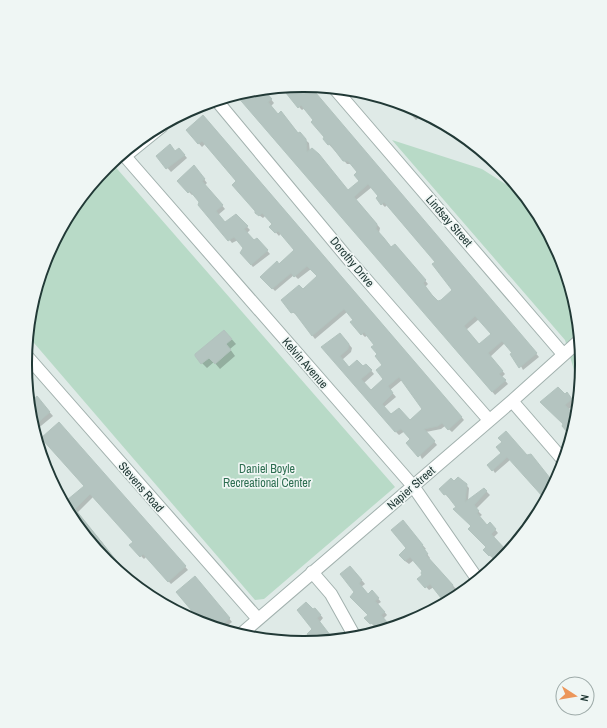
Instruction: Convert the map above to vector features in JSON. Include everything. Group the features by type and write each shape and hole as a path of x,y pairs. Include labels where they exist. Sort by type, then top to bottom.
{"street":[{"name":"Lindsay Street","path":"344,96 563,354"},
{"name":"Dorothy Drive","path":"221,105 350,261 489,420"},
{"name":"Kelvin Avenue","path":"127,158 413,486 474,575"},
{"name":"Napier Street","path":"246,629 512,401 574,345"},
{"name":"Stevens Road","path":"32,362 258,619"},
{"path":"512,401 559,455"},
{"path":"312,572 331,594 351,631"}],"green space":[{"path":"392,140 482,169 509,186 539,228 561,277 573,329 575,372 565,340"},
{"name":"Daniel Boyle Recreational Center","path":"116,168 395,487 264,599 255,600 33,342 34,329 41,294 46,277 60,244 68,228 88,199 99,185"}],"building":[{"path":"286,93 316,93 537,353 519,368 510,354 512,353 502,341 488,353 503,371 499,374 506,380 492,392 241,100 268,95 272,99 268,102 278,114 281,111 298,133 300,132 306,139 307,152 312,148 319,154 348,190 359,181 354,175 357,172 348,161 343,161 330,144 328,145 323,139 324,137 311,122 313,120 301,105 298,108","holes":["368,184 378,196 376,198 381,205 384,202 435,262 432,264 452,290 441,300 438,301 432,295 423,283 426,280 395,244 391,247 376,229 377,224 354,197","475,316 491,334 479,344 464,326"]},
{"path":"203,115 462,417 448,430 442,423 438,426 424,429 435,441 418,457 406,443 410,439 401,429 395,432 321,347 340,333 349,344 348,349 340,356 349,367 357,360 363,366 366,364 372,370 361,379 371,390 383,379 376,370 382,365 375,356 377,354 371,347 374,345 364,332 361,335 350,322 353,320 344,309 312,336 294,312 291,313 281,300 299,285 303,289 317,276 307,266 294,277 291,273 272,289 260,277 277,261 279,264 294,250 278,231 275,233 269,227 272,224 262,213 259,216 255,213 255,211 232,185 236,181 202,141 198,144 186,130","holes":["399,377 422,409 410,420 399,408 391,414 382,404 393,393 388,386"]},
{"path":"170,144 175,151 179,148 185,155 166,169 156,156"},
{"path":"194,165 205,179 202,181 223,205 216,211 225,222 236,214 248,226 244,229 254,240 257,238 268,250 251,265 240,253 243,248 234,237 228,241 198,205 199,202 190,191 188,193 177,181"},
{"path":"224,330 232,339 226,344 231,350 215,364 209,358 201,364 195,354"},
{"path":"558,387 565,394 567,392 572,399 565,405 571,411 567,432 562,426 563,424 540,402"},
{"path":"37,396 50,412 38,422 37,417 34,399"},
{"path":"59,422 186,566 168,582 143,554 140,557 129,545 133,542 90,494 75,509 116,560 99,543 68,499 84,486 42,437"},
{"path":"506,431 527,455 531,454 550,478 541,495 507,457 492,471 487,465 501,453 496,447 502,442 498,438"},
{"path":"458,477 467,484 465,502 484,488 487,491 474,505 479,511 477,513 487,525 490,522 496,529 491,534 504,547 493,558 483,550 486,547 468,529 471,526 453,509 456,507 446,494 444,495 439,489 451,478 454,481"},
{"path":"403,520 423,545 422,546 428,554 426,555 453,585 452,587 454,590 441,598 430,584 425,588 417,579 422,575 422,571 410,557 405,561 399,555 406,548 391,530"},
{"path":"350,566 362,580 359,583 368,594 372,590 379,598 375,601 385,612 381,615 387,622 375,626 372,623 370,624 364,618 368,615 350,597 354,592 340,574"},
{"path":"195,576 230,618 224,623 193,612 176,592"},
{"path":"306,602 313,609 315,608 321,615 317,618 329,634 308,636 307,634 312,629 297,610"}]}
